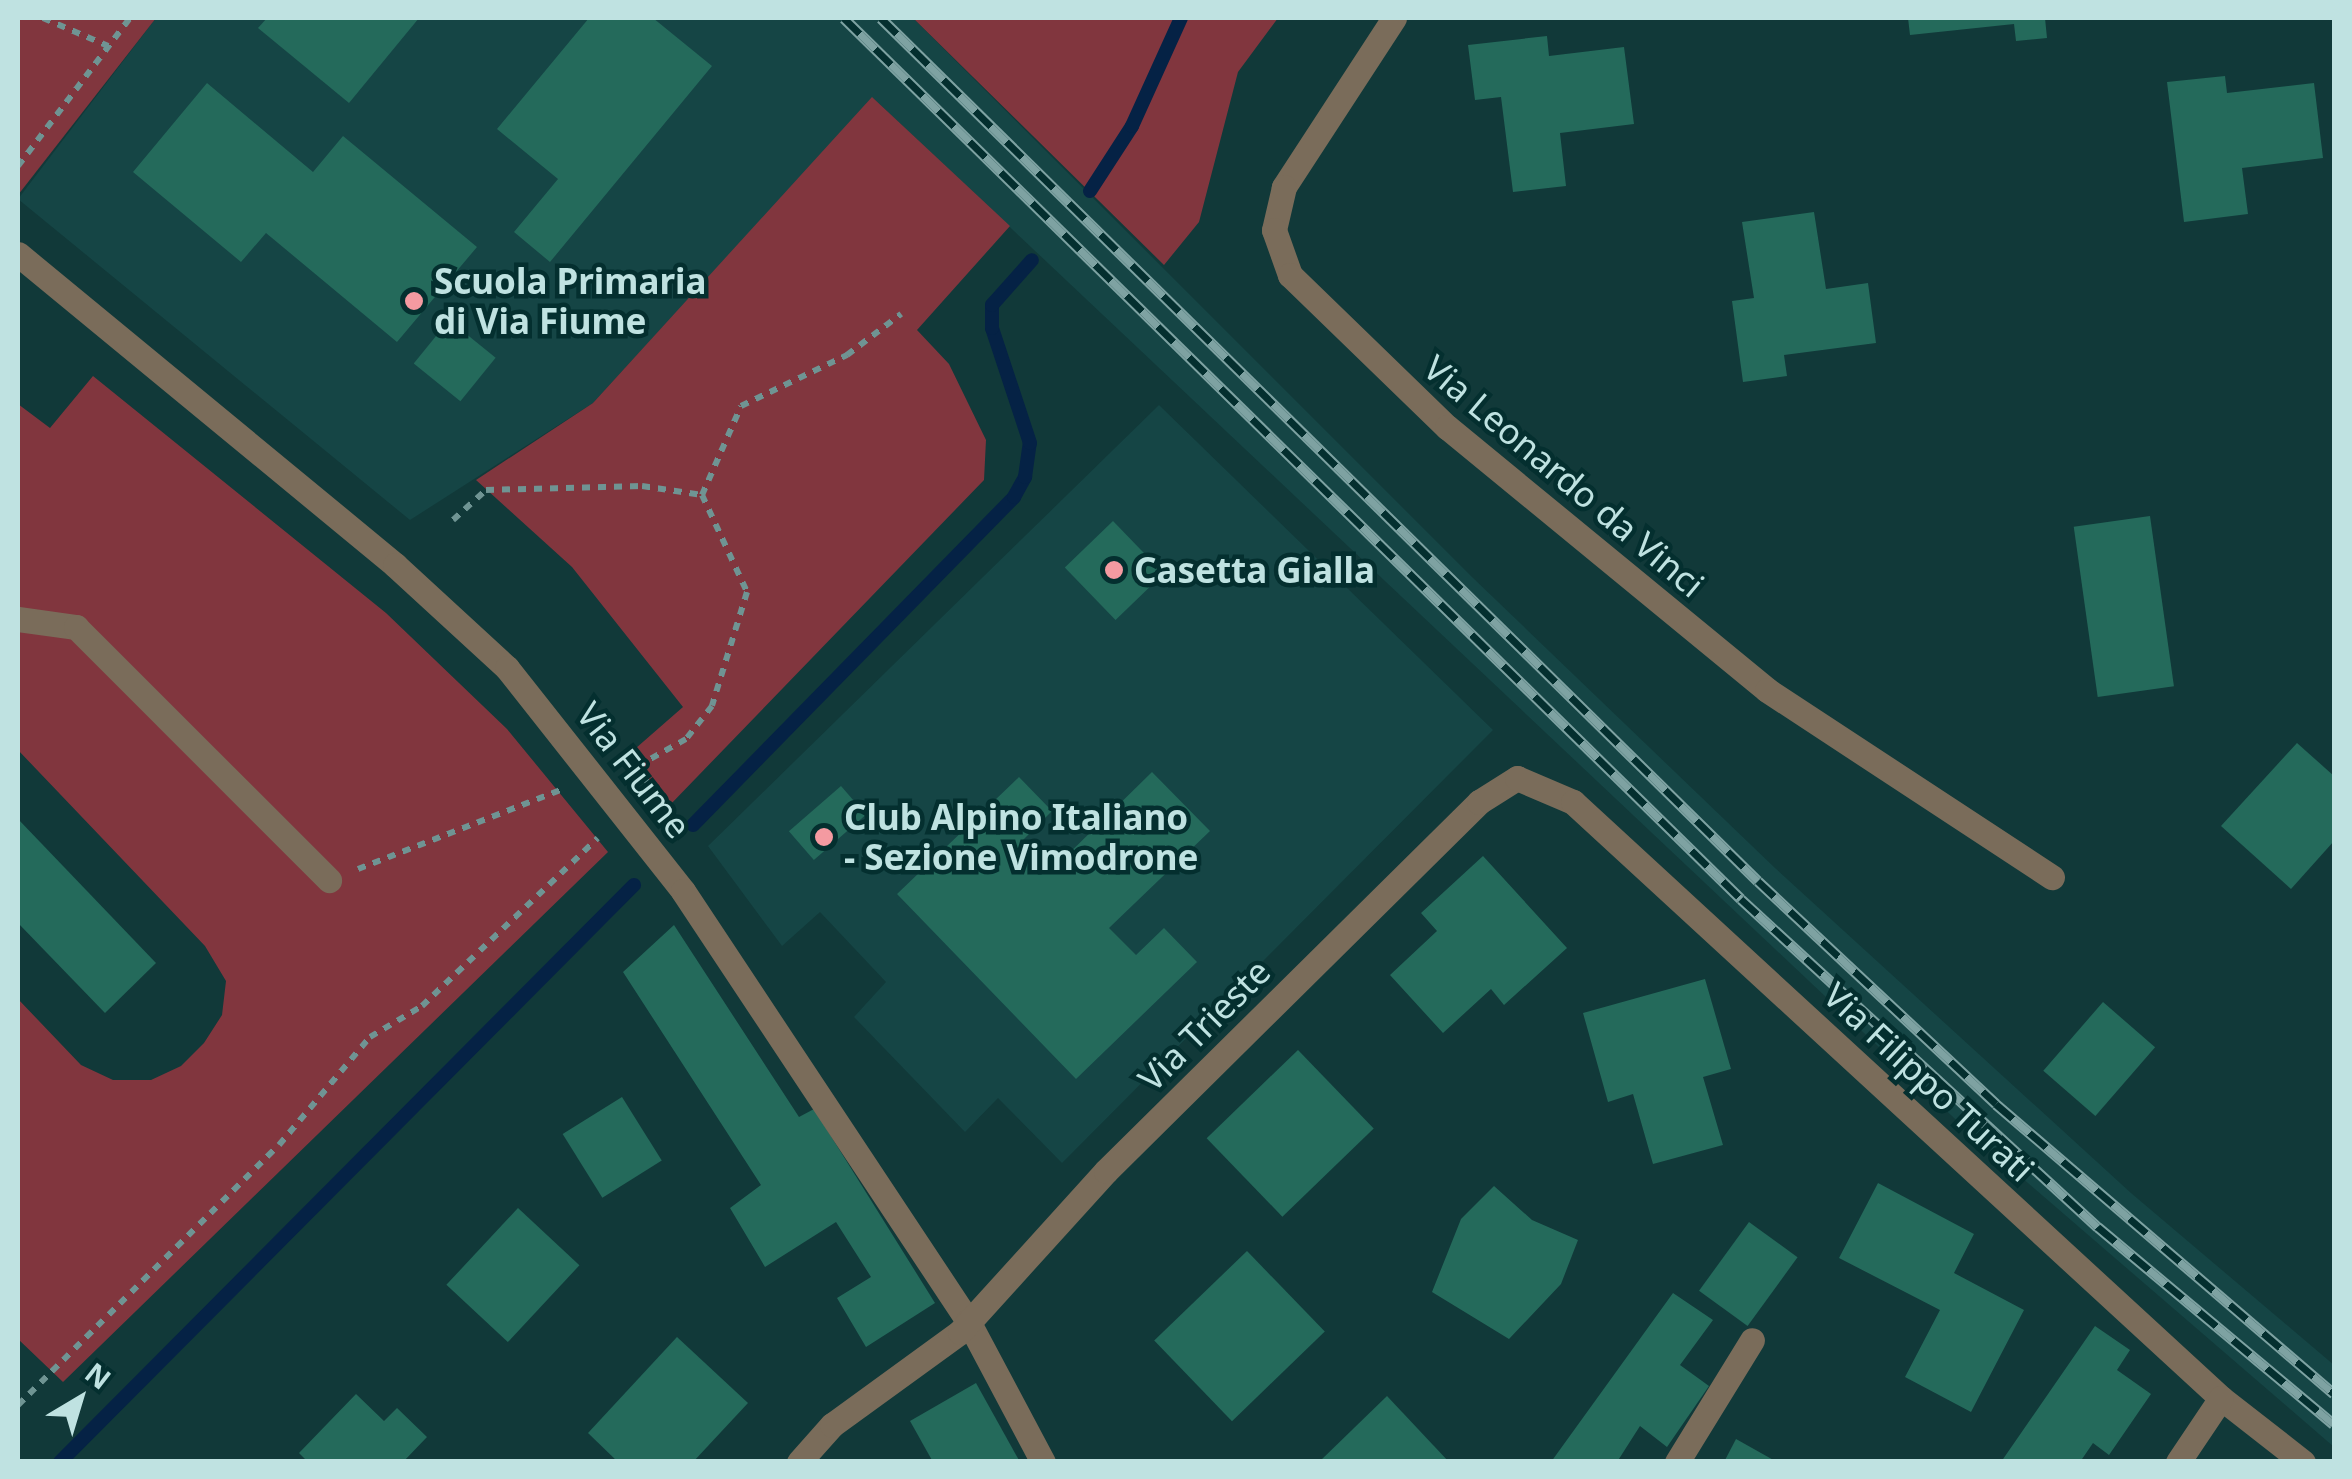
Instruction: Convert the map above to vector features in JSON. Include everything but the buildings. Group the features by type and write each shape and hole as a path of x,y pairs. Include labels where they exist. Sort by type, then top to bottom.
{"street":[{"name":"Via Leonardo da Vinci","path":"1394,18 1284,187 1274,230 1290,275 1447,427 1767,690 2052,877"},
{"name":"Via Fiume","path":"18,254 467,629 541,709 656,855 968,1321 1043,1462"},
{"path":"18,619 76,627 329,880"},
{"name":"Via Filippo Turati","path":"1498,786 1517,778 1573,802 2222,1398 2303,1462"},
{"name":"Via Trieste","path":"799,1462 832,1425 968,1321 1106,1172 1498,786"},
{"path":"1677,1462 1752,1340"},
{"path":"2178,1462 2222,1398"}],"path":[{"path":"43,18 108,46"},
{"path":"18,166 130,18"},
{"path":"656,855 684,831 636,767 686,739 712,706 747,592 702,496 741,406 847,355 901,314"},
{"path":"453,520 486,490 642,486 702,496"},
{"path":"329,880 573,786"},
{"path":"18,1405 260,1164 370,1037 422,1006 608,828"}],"shaded area":[{"path":"18,18 156,18 18,195"},
{"name":"Scuola Primaria di Via Fiume","path":"156,18 913,18 1472,577 1775,868 2131,1193 2334,1365 2334,1447 1970,1133 873,98 593,403 410,520 18,199"},
{"path":"913,18 1278,18 1238,72 1199,222 1164,265"},
{"path":"872,97 1010,226 917,330 949,364 986,440 984,480 669,806 628,755 683,707 572,567 476,480 593,403"},
{"path":"93,376 386,613 507,729 608,852 63,1382 18,1339 18,999 81,1065 113,1080 151,1080 181,1066 204,1043 222,1015 226,981 205,946 18,750 18,404 50,428"},
{"path":"1159,405 1493,730 1062,1163 998,1098 965,1132 854,1017 886,982 820,912 782,946 708,846"}],"waterway":[{"path":"1090,191 1132,126 1181,18"},
{"path":"693,825 1014,497 1025,477 1030,443 992,328 992,305 1032,260"},
{"path":"60,1462 634,885"}],"railway":[{"path":"844,18 1741,899 2098,1227 2334,1424"},
{"path":"881,18 1758,881 1996,1104 2334,1394"}],"place":[{"name":"Scuola Primaria di Via Fiume","path":"414,301"},
{"name":"Casetta Gialla","path":"1114,570"},
{"name":"Club Alpino Italiano - Sezione Vimodrone","path":"824,837"}]}
